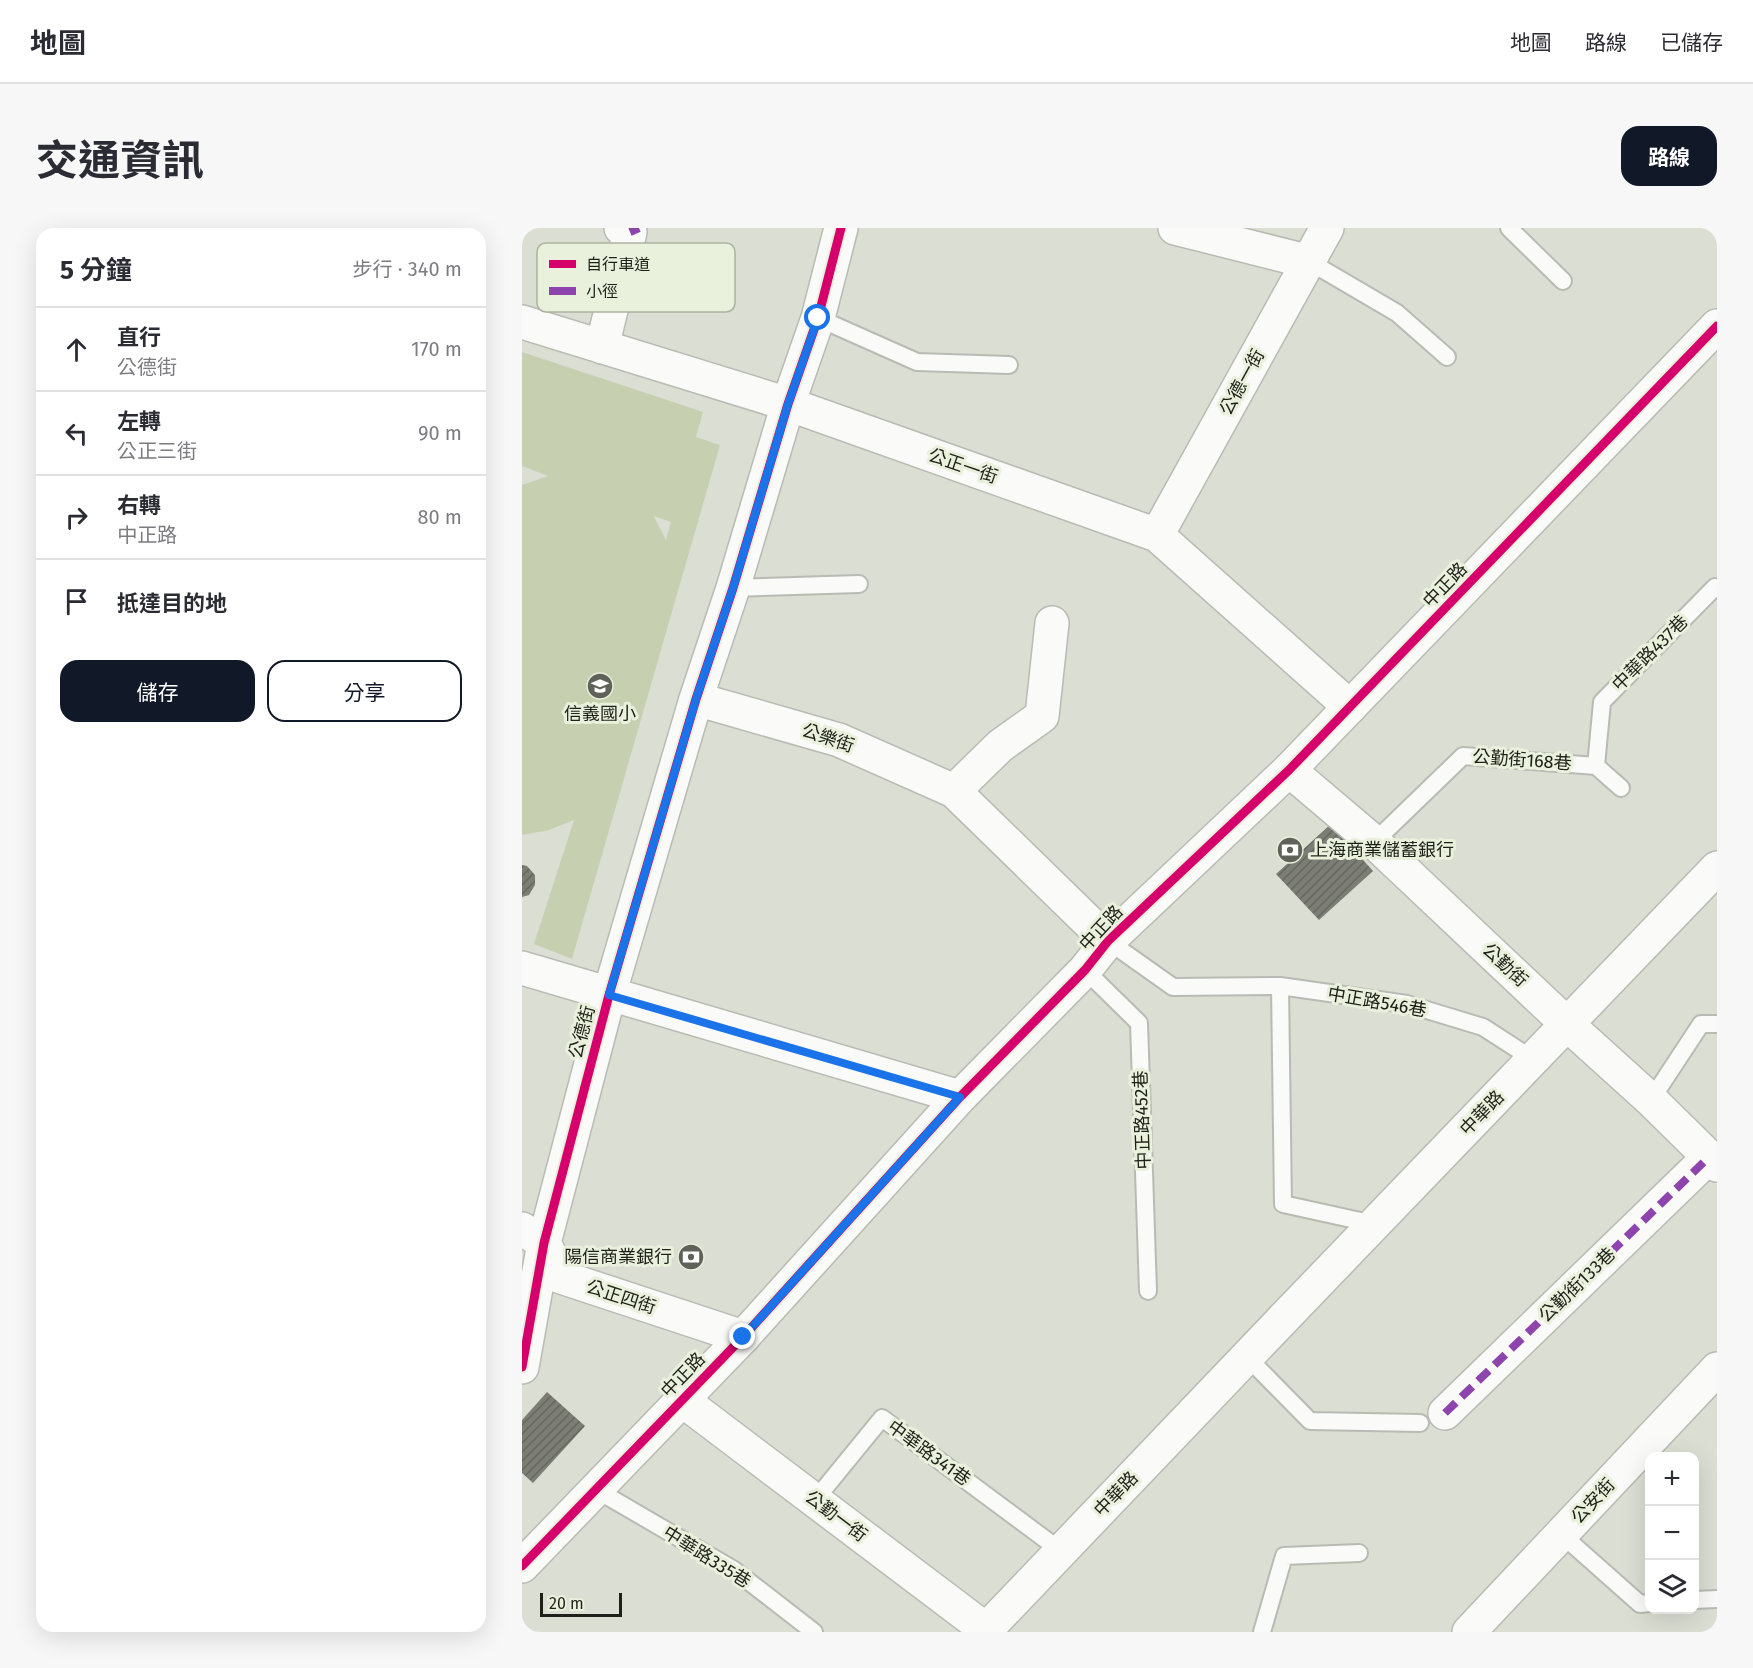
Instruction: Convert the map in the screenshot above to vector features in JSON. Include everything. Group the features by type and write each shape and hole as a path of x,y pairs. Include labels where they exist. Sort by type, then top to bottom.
{"street":[{"name":"公德街","path":"522,1367 533,1236 609,995 696,699 733,588 788,404 818,318 841,228"},
{"path":"1175,228 1310,262"},
{"name":"公德一街","path":"1157,535 1327,228"},
{"path":"602,347 609,312"},
{"name":"公正一街","path":"522,322 788,404 1157,535 1350,707"},
{"name":"中正路","path":"522,1566 743,1337 960,1097 1085,970 1108,941 1289,770 1717,326"},
{"path":"954,791 1000,746 1042,716 1052,623"},
{"name":"公樂街","path":"696,699 839,740 954,791 1108,941"},
{"name":"公勤街","path":"1289,770 1374,842 1651,1100 1713,1161"},
{"name":"中華路","path":"987,1631 1061,1551 1717,868"},
{"path":"522,968 960,1097"},
{"name":"公勤街133巷","path":"1432,1418 1713,1161"},
{"name":"公正四街","path":"533,1236 561,1277 743,1337"},
{"name":"公安街","path":"1469,1632 1717,1369"},
{"name":"公勤一街","path":"682,1400 987,1631"}],"lane":[{"path":"1509,228 1563,281"},
{"path":"1310,262 1397,313 1447,357"},
{"path":"818,318 917,362 1009,365"},
{"path":"733,588 860,584"},
{"name":"中華路437巷","path":"1596,766 1602,702 1715,587 1717,589"},
{"name":"公勤街168巷","path":"1374,842 1463,756 1596,766"},
{"path":"1596,766 1622,788"},
{"name":"中正路546巷","path":"1108,941 1173,987 1280,986 1407,1004 1483,1027 1534,1060"},
{"name":"中正路452巷","path":"1085,970 1138,1023 1148,1292"},
{"path":"1280,986 1283,1204 1374,1224"},
{"path":"1651,1100 1701,1024 1717,1024"},
{"path":"1247,1357 1310,1420 1432,1418"},
{"name":"中華路341巷","path":"815,1500 882,1418 1061,1551"},
{"name":"中華路335巷","path":"596,1489 734,1570 814,1632"},
{"path":"1561,1534 1640,1604 1645,1604"},
{"path":"1262,1632 1284,1556 1359,1553"},
{"path":"1699,1600 1717,1599"}],"green space":[{"name":"信義國小","path":"522,352 703,412 696,437 720,445 572,959 534,944 574,820 549,830 522,835 522,485 548,476 522,466","holes":["654,516 671,522 666,540"]}],"building":[{"path":"1331,824 1373,871 1319,920 1276,874"},
{"path":"522,865 527,866 535,875 535,885 529,895 522,897"},
{"path":"547,1392 585,1426 533,1483 522,1473 522,1420"}],"marked path":[{"path":"630,232 639,228"},
{"path":"1445,1413 1709,1157"}],"cycle path":[{"path":"522,1367 544,1243 609,995 696,699 733,588 788,404 818,318 841,228"},
{"path":"522,1566 743,1337 960,1097 1085,970 1108,941 1289,770 1717,326"}],"place":[{"name":"信義國小","path":"600,686"},
{"name":"上海商業儲蓄銀行","path":"1290,850"},
{"name":"陽信商業銀行","path":"691,1257"}],"route":[{"path":"743,1337 960,1097 609,995 696,699 733,588 788,404 818,318"}]}
